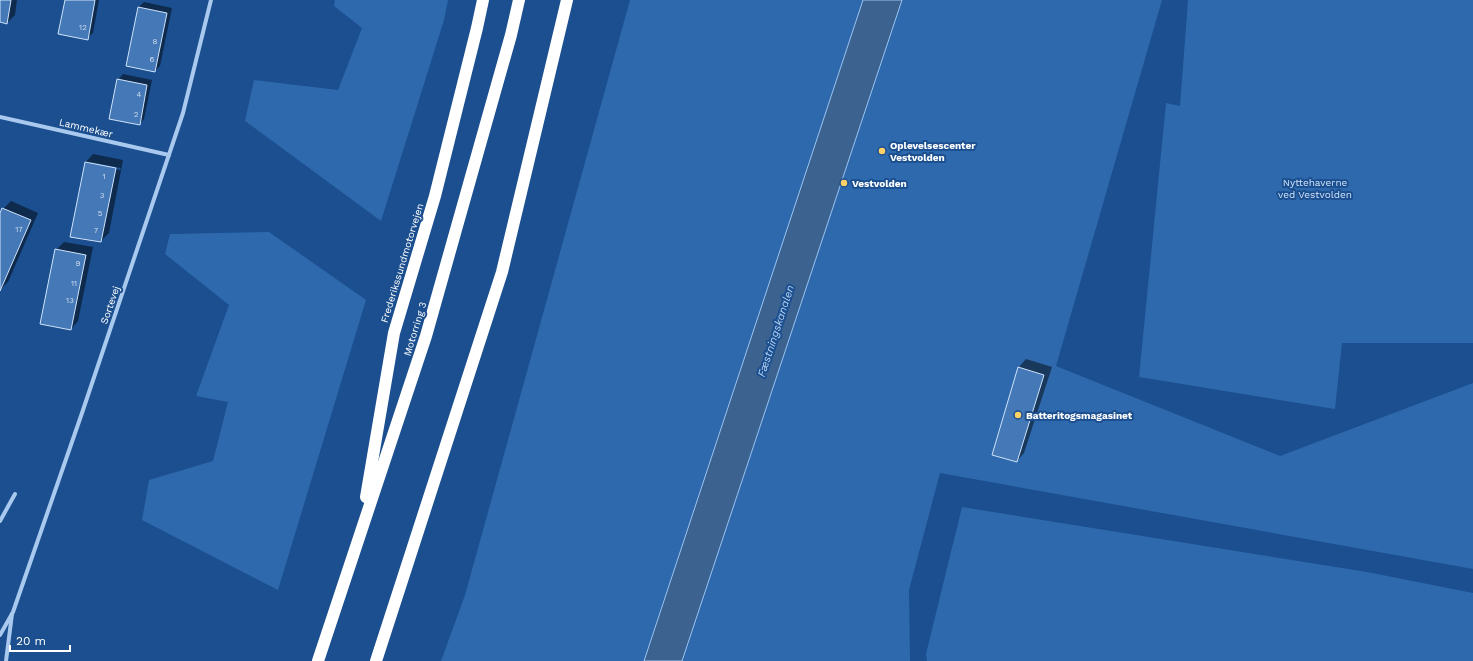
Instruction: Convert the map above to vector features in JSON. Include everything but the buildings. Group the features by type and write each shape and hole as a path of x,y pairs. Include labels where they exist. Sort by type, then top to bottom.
{"highway":[{"name":"Frederikssundmotorvejen","path":"360,535 394,333 435,196 483,0"},
{"name":"Motorring 3","path":"318,661 426,336 511,35 519,0"},
{"path":"376,661 502,272 567,0"},
{"path":"560,30 572,0"}],"street":[{"name":"Sortevej","path":"0,635 13,612 184,113 211,0"},
{"name":"Lammekær","path":"0,117 169,155"},
{"path":"0,521 14,494"},
{"name":"Sortevej","path":"6,661 13,612"}],"green space":[{"path":"335,0 448,0 444,20 381,221 245,121 254,80 338,90 362,28 334,6"},
{"name":"Vestvolden","path":"630,0 1162,0 1056,366 1280,456 1473,383 1473,569 940,473 909,590 910,661 441,661 465,595"},
{"name":"Nyttehaverne ved Vestvolden","path":"1188,0 1473,0 1473,343 1342,343 1335,409 1139,377 1166,103 1180,106"},
{"path":"269,232 366,300 278,590 142,520 149,480 213,461 228,402 196,396 229,305 165,254 170,234"},
{"path":"962,507 1367,572 1473,593 1473,661 927,661 926,654"}],"water":[{"name":"Fæstningskanalen","path":"863,0 902,0 682,661 644,661"}],"place":[{"name":"Oplevelsescenter Vestvolden","path":"882,151"},
{"name":"Vestvolden","path":"844,183"},
{"name":"Batteritogsmagasinet","path":"1018,415"}]}
